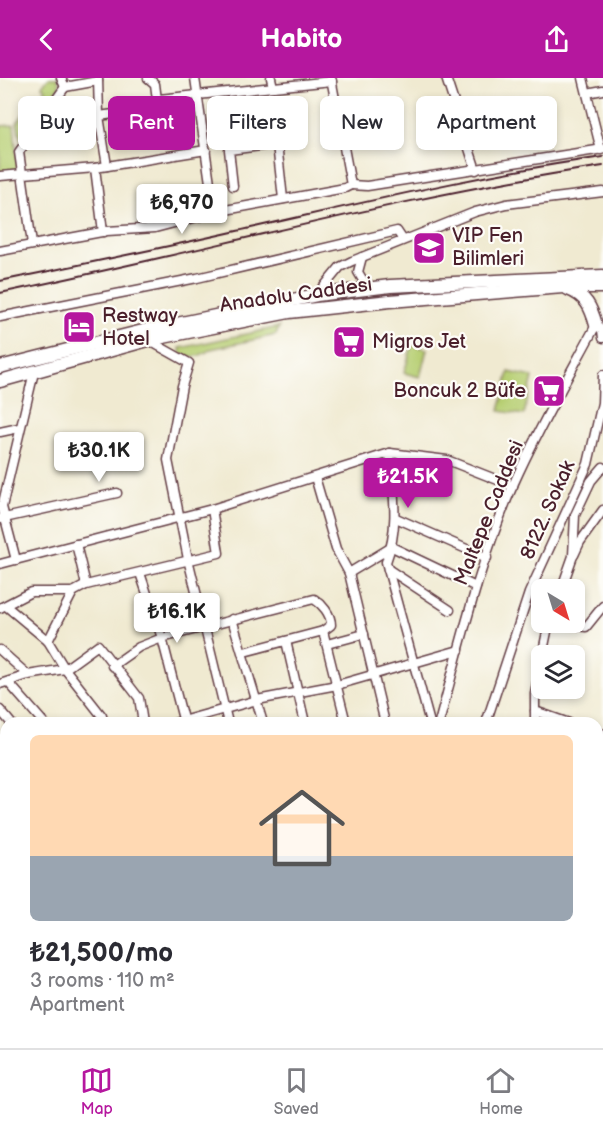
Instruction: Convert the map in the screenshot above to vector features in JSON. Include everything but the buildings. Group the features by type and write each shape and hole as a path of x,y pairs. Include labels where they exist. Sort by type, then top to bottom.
{"highway":[{"name":"Anadolu Caddesi","path":"0,367 143,331 317,295 373,288 603,276"},
{"name":"Anadolu Caddesi","path":"0,381 148,340 289,312 563,287 603,287"},
{"path":"563,287 587,300 600,320"}],"street":[{"path":"61,78 65,87"},
{"path":"148,78 155,84 158,96"},
{"path":"195,78 213,204 220,211"},
{"path":"446,78 476,170"},
{"path":"0,251 103,232 155,228 220,211 351,185 367,186 602,149 583,78"},
{"path":"32,244 19,152 65,87 98,80 99,116 107,166"},
{"path":"195,97 272,83 332,80 351,185"},
{"path":"587,93 603,90"},
{"path":"99,116 108,115"},
{"path":"233,186 229,150 277,144 283,199"},
{"path":"0,176 95,168 206,150"},
{"path":"95,168 103,232"},
{"path":"317,295 340,267 403,240 506,204 603,192"},
{"path":"0,317 197,278 398,231 403,240"},
{"path":"362,257 358,272 364,282 373,288"},
{"path":"600,320 603,338"},
{"name":"Maltepe Caddesi","path":"441,717 476,587 513,486 548,413 600,320"},
{"path":"148,340 189,363 182,386 168,460 188,559 227,717"},
{"path":"16,560 2,519 2,507 34,372"},
{"name":"8122. Sokak","path":"488,717 529,594 588,464 602,403 603,375"},
{"path":"0,432 19,428"},
{"path":"0,564 179,516 212,510 390,453 447,460 513,486"},
{"path":"390,453 396,518 392,547 386,562 428,717"},
{"path":"588,464 591,481"},
{"path":"573,556 574,515 591,481 603,467"},
{"path":"315,477 336,549 349,573 384,717"},
{"path":"2,519 117,493"},
{"path":"102,717 65,669 48,641 3,607 31,592 73,592 86,585 219,553 212,510"},
{"path":"565,579 580,542 603,510"},
{"path":"396,518 487,558"},
{"path":"76,544 86,585"},
{"path":"349,573 392,547"},
{"path":"392,547 476,587"},
{"path":"388,569 450,610"},
{"path":"140,573 162,638 180,717"},
{"path":"48,641 73,592"},
{"path":"112,666 140,647 162,638 314,599 321,604 331,619 331,625 323,631 244,652"},
{"path":"585,627 603,606"},
{"path":"232,619 244,652 261,717"},
{"path":"323,631 345,717"},
{"path":"327,644 364,634"},
{"path":"286,640 304,717"},
{"path":"38,717 4,683 28,675 65,669 98,645 139,699 142,717"},
{"path":"0,650 28,675"},
{"path":"198,717 257,700 337,685 459,650"},
{"path":"535,699 535,717"},
{"path":"535,711 552,717"}],"green space":[{"path":"48,78 58,78 59,87 53,95 48,93 46,96 41,96 46,89 42,86"},
{"path":"14,125 18,171 0,173 0,126"},
{"path":"279,327 276,335 211,349 197,356 181,355 180,348"},
{"path":"412,345 427,349 420,377 404,373"},
{"path":"509,372 533,377 524,415 499,411"}],"railway":[{"path":"0,281 465,181 603,157"},
{"path":"0,293 451,193 603,166"}],"place":[{"name":"VIP Fen Bilimleri","path":"429,248"},
{"name":"Restway Hotel","path":"79,327"},
{"name":"Migros Jet","path":"349,342"},
{"name":"Boncuk 2 Büfe","path":"549,391"}]}
